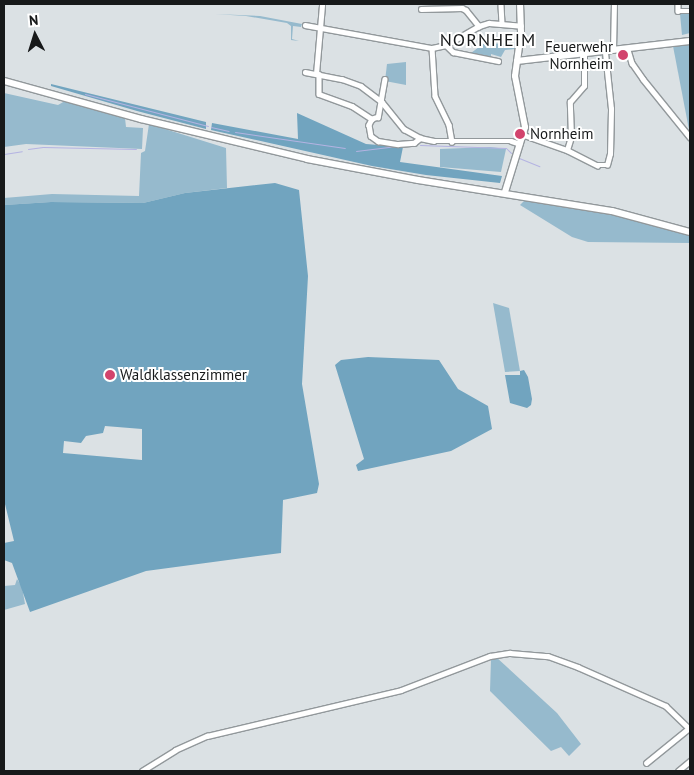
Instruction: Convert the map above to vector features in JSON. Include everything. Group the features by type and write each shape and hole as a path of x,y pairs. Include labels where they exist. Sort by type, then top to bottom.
{"main road":[{"path":"505,192 524,135 525,122 516,80 521,26 520,4"},
{"path":"517,61 690,42"},
{"path":"4,81 141,119 307,159 409,178 505,192 612,211 690,232"}],"street":[{"path":"524,135 567,150 574,156 601,165 608,164 611,109 609,52 614,4"},
{"path":"678,4 678,11 690,11"},
{"path":"322,5 318,74 319,94 352,106 372,119"},
{"path":"501,5 502,23"},
{"path":"421,9 462,8 466,10 479,26"},
{"path":"305,25 432,48 446,45 479,26 502,23 521,26"},
{"path":"446,45 453,52 498,61"},
{"path":"432,48 435,96 449,125 452,142"},
{"path":"628,50 632,63 643,79 690,137"},
{"path":"567,150 571,137 570,102 584,86 584,54"},
{"path":"305,72 342,79 361,86 382,102 404,128 420,138 452,142 506,141 520,144"},
{"path":"385,79 378,117 372,119 369,125 369,132 378,141 408,144 420,138"},
{"path":"142,771 175,750 207,736 401,690 490,656 510,653 548,656 666,706 690,729 646,763"},
{"path":"678,771 690,761"}],"shaded area":[{"path":"690,13 690,33 682,35 680,14"},
{"path":"215,14 260,16 302,24 301,27 293,26 292,39 299,41 291,40 291,26 287,23 246,16"},
{"path":"517,43 515,49 505,50 501,57 491,54 491,58 471,53 483,44"},
{"path":"690,43 690,135 673,46"},
{"path":"406,62 406,85 385,81 387,64"},
{"path":"51,84 206,122 206,129 137,111 51,86"},
{"path":"4,93 58,105 65,101 125,118 126,127 143,128 142,149 26,144 4,147"},
{"path":"297,113 366,144 403,147 400,162 502,176 500,183 426,175 372,166 211,130 212,123 298,139"},
{"path":"149,124 226,148 227,188 185,193 143,203 51,202 4,205 4,198 52,194 139,196 141,153 145,151"},
{"path":"490,147 506,149 501,172 440,167 440,149"},
{"path":"275,183 299,190 308,276 302,384 319,484 317,493 283,500 281,553 146,571 30,612 12,563 4,560 4,543 14,541 4,500 4,205 51,202 143,203 185,193","holes":["105,426 142,429 142,460 63,453 64,441 81,443 86,436 103,433"]},
{"path":"526,199 628,217 690,234 690,243 588,242 572,237 520,205"},
{"path":"493,303 509,308 520,371 505,372"},
{"path":"368,357 439,360 458,389 488,406 492,429 451,451 358,471 356,465 364,459 335,365 341,360"},
{"path":"524,370 528,377 532,399 531,405 527,408 510,403 505,375 520,375 520,371"},
{"path":"17,579 22,587 25,604 4,610 4,586 15,585"},
{"path":"496,657 557,713 581,744 569,756 561,747 551,751 490,691 491,659"}],"waterway":[{"path":"85,94 208,126"},
{"path":"211,127 229,131"},
{"path":"235,132 345,148"},
{"path":"420,145 506,148 511,153"},
{"path":"356,151 397,146"},
{"path":"401,146 413,146"},
{"path":"28,149 43,147 136,149"},
{"path":"4,154 22,151"},
{"path":"519,158 539,166"}],"place":[{"name":"Feuerwehr Nornheim","path":"623,55"},
{"name":"Nornheim","path":"520,134"},
{"name":"Waldklassenzimmer","path":"110,375"}],"district":[{"name":"NORNHEIM","path":"488,40"}]}
